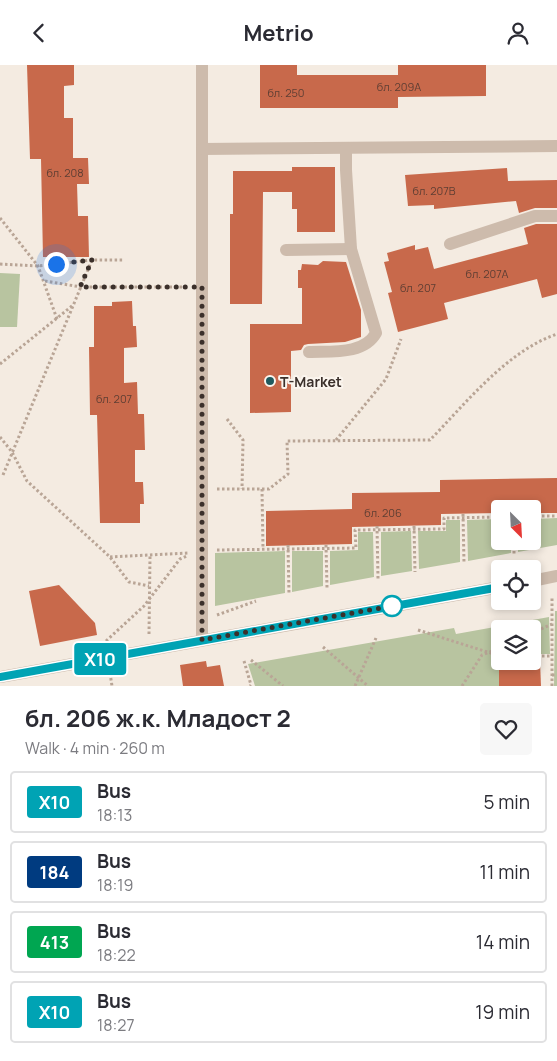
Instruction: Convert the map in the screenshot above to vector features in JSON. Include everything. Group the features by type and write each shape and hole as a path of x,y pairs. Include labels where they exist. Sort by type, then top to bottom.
{"street":[{"path":"202,65 202,640"},
{"path":"202,149 557,146"},
{"path":"309,352 360,348 372,339 376,333 351,249 346,147"},
{"path":"450,244 535,216 557,216"},
{"path":"286,249 351,249"},
{"path":"541,580 557,577"},
{"path":"2,680 202,640 491,589"}],"path":[{"path":"0,218 38,266 57,319"},
{"path":"3,475 92,260"},
{"path":"0,264 38,266 92,260 124,260"},
{"path":"44,281 80,287 202,287"},
{"path":"0,364 72,306"},
{"path":"213,489 269,489 288,475 287,441 430,440 508,361 545,338 557,333"},
{"path":"336,440 386,379 401,339"},
{"path":"227,419 243,440 242,489"},
{"path":"0,437 12,452 27,481 110,557 129,582 149,586"},
{"path":"262,489 263,549"},
{"path":"463,516 464,563"},
{"path":"541,516 557,516"},
{"path":"213,550 326,546 356,548 356,530 414,527 444,529 444,518 491,517"},
{"path":"414,527 415,572"},
{"path":"377,528 378,579"},
{"path":"326,546 327,588"},
{"path":"288,547 289,595"},
{"path":"104,643 144,606 180,559 192,553 110,557"},
{"path":"149,635 150,556"},
{"path":"552,598 552,686"},
{"path":"212,616 256,601"},
{"path":"541,629 552,624"},
{"path":"418,630 489,653"},
{"path":"355,686 376,637"},
{"path":"322,647 368,686"},
{"path":"462,686 482,655 489,653"},
{"path":"541,656 552,656"},
{"path":"252,660 283,686"},
{"path":"244,661 251,686"},
{"path":"109,670 112,686"},
{"path":"552,675 557,675"}],"green space":[{"path":"0,273 20,274 17,327 0,327"},
{"path":"557,518 557,545 541,548 541,519"},
{"path":"491,519 491,550 511,550 511,553 468,561 467,520"},
{"path":"446,520 460,520 460,562 419,569 418,531 446,531"},
{"path":"411,531 412,571 381,576 381,532"},
{"path":"358,532 373,532 374,577 330,585 330,551 358,550"},
{"path":"285,551 285,593 215,606 215,553"},
{"path":"292,551 323,551 323,586 292,592"},
{"path":"555,611 557,611 557,686 554,686"},
{"path":"549,617 550,654 541,654 541,620 533,620"},
{"path":"454,628 456,634 491,628 491,670 499,670 499,686 255,686 248,664"}],"building":[{"path":"27,65 74,65 74,85 64,86 64,118 73,118 73,158 88,158 89,184 77,184 78,216 88,216 89,257 43,257 41,159 30,159"},
{"path":"260,65 297,65 297,75 398,75 398,65 486,65 486,96 398,97 398,108 260,108"},
{"path":"292,167 335,167 335,232 297,232 297,209 292,209 292,192 263,192 262,304 230,304 230,214 233,214 233,171 292,171"},
{"path":"507,168 508,181 557,180 557,208 535,208 519,213 516,201 434,209 434,205 408,206 405,175"},
{"path":"536,224 557,224 557,294 542,298 537,279 444,303 448,319 398,332 388,293 392,292 384,262 389,261 387,253 415,245 415,250 428,247 434,269 528,244 524,228"},
{"path":"323,261 346,262 361,310 361,337 345,342 308,344 304,345 301,350 291,351 291,412 250,413 250,324 302,324 302,288 298,288 298,270 301,270 302,264 318,265"},
{"path":"132,301 133,326 136,326 137,347 124,348 124,383 137,382 138,414 144,414 145,450 135,450 135,482 143,482 144,504 140,504 140,523 100,523 97,415 90,415 89,347 94,347 94,306 112,306 112,302"},
{"path":"557,478 557,513 541,513 541,500 491,500 491,513 441,514 441,525 352,527 352,544 266,546 266,511 352,509 352,493 440,492 440,480"},
{"path":"59,585 95,623 97,635 40,646 29,591"},
{"path":"206,661 207,667 220,665 224,686 183,686 180,665"},
{"path":"499,670 540,670 541,686 499,686"}],"bus line":[{"name":"Х10","path":"0,677 491,589"}],"place":[{"name":"T-Market","path":"270,381"}],"route":[{"path":"56,264 92,260 80,287 202,287 202,640 392,606"}]}
